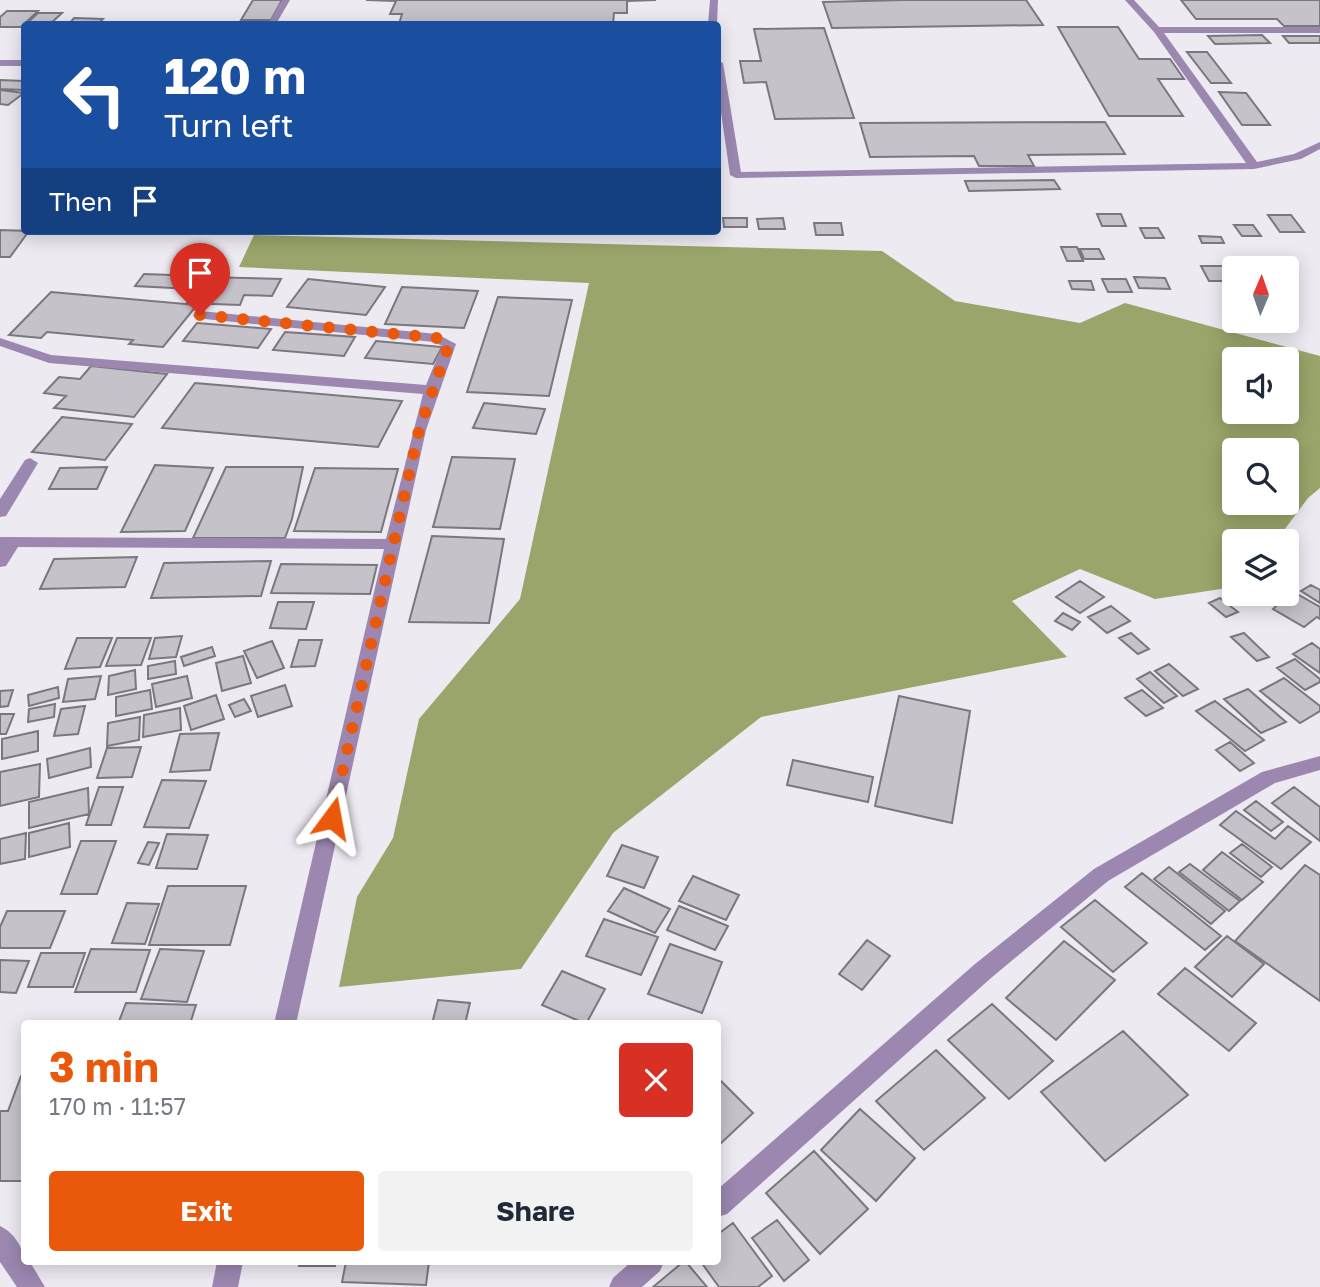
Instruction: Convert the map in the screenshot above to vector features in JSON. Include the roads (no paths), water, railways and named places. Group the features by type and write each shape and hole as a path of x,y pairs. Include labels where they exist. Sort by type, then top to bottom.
{"street":[{"path":"274,21 286,0"},
{"path":"713,21 714,0"},
{"path":"1129,0 1157,30 1254,166"},
{"path":"1157,30 1320,30"},
{"path":"0,63 21,63"},
{"path":"721,87 732,173 1254,166 1297,156 1320,145"},
{"path":"200,315 437,338 449,344 419,430 286,1020"},
{"path":"0,342 49,359 431,390"},
{"path":"0,512 30,463"},
{"path":"0,562 6,542 394,544"},
{"path":"721,1202 983,971 1101,875 1269,776 1320,762"},
{"path":"0,1240 32,1287"},
{"path":"225,1287 229,1265"},
{"path":"622,1287 648,1265"}]}
